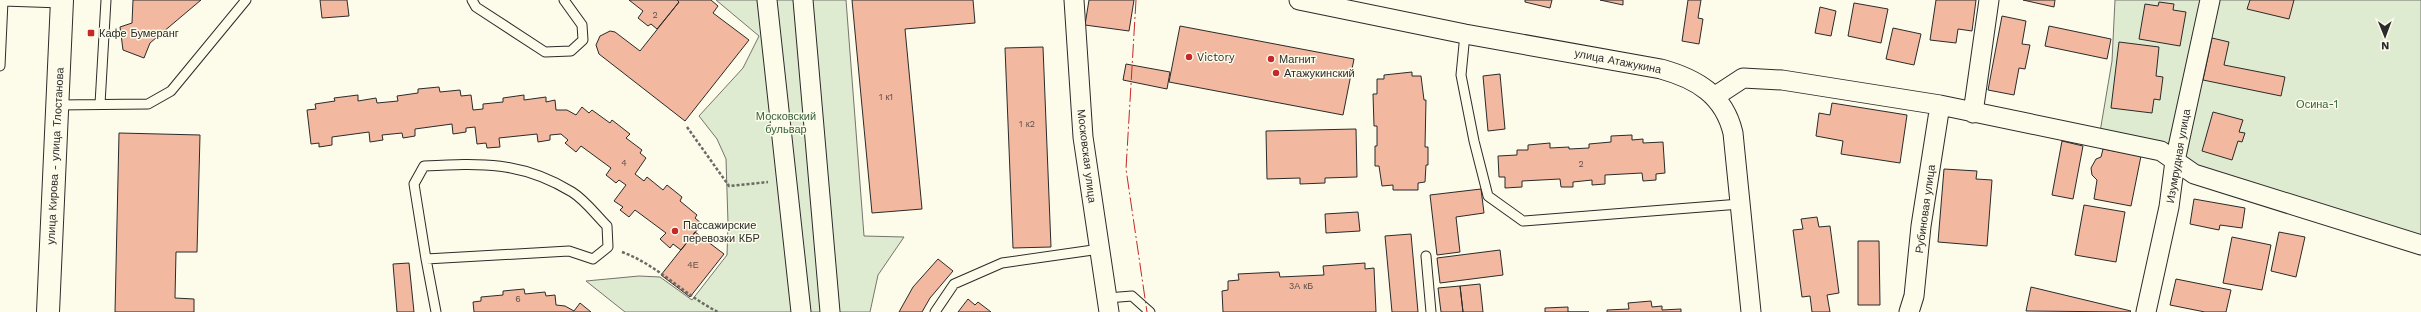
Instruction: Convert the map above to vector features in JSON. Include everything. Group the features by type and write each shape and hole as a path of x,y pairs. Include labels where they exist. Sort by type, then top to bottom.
{"main road":[{"name":"улица Кирова - улица Тлостанова","path":"48,312 62,2"}],"street":[{"path":"767,0 801,312"},
{"path":"803,0 829,312 815,309 806,312"},
{"name":"Московская улица","path":"1074,0 1083,137 1108,305"},
{"name":"улица Атажукина","path":"1299,0 1465,34 1661,69 1683,75 1700,85 1714,97 1729,117 1751,312"},
{"path":"1973,113 1989,0"},
{"name":"Изумрудная улица","path":"2146,312 2169,207 2176,161 2210,0"},
{"path":"1714,97 1743,78 1782,80 1940,105 2161,151 2194,174 2421,244"},
{"name":"Рубиновая улица","path":"1909,312 1914,296 1921,226 1940,105"}],"lane":[{"path":"100,104 106,0"},
{"path":"57,105 148,104 170,90 246,0"},
{"path":"472,0 476,7 545,52 571,51 583,40 582,24 564,0"},
{"path":"0,66 2,1 62,2"},
{"path":"1465,34 1461,75 1474,141 1488,196 1523,221 1740,204"},
{"path":"426,259 569,251 593,258 608,247 607,226 572,192 509,165 474,163 424,166 414,184 426,259 436,312"},
{"path":"935,312 954,284 1002,263 1100,249"},
{"path":"1426,256 1431,312"},
{"path":"1108,305 1132,296 1150,312"}],"path":[{"path":"687,127 729,186 787,180"},
{"path":"608,247 633,256 699,302 718,312"}],"green space":[{"name":"Московский бульвар","path":"716,0 846,0 864,236 904,237 878,275 870,312 625,312 586,281 639,276 660,277 692,300 727,255 728,223 726,159 717,139 699,116 743,68 759,36"},
{"name":"Осина-1","path":"2115,0 2421,0 2421,245 2309,210 2161,151 2099,138 2112,61"}],"building":[{"path":"133,0 201,0 150,43 144,58 123,50 120,27 132,23"},
{"path":"320,0 347,0 349,16 322,18"},
{"path":"629,0 677,0 679,2 657,29 651,24 648,26 638,18 643,11"},
{"path":"677,0 711,0 718,6 713,13 749,40 685,121 599,54 596,45 600,36 610,31 615,32 640,51 679,2"},
{"path":"852,0 973,0 975,23 905,29 922,209 872,213"},
{"path":"1089,0 1134,0 1129,31 1085,25"},
{"path":"1525,0 1552,0 1550,8 1525,2"},
{"path":"1600,0 1623,0 1623,5"},
{"path":"1688,0 1701,0 1698,18 1703,19 1699,44 1682,41"},
{"path":"1936,0 1976,0 1972,31 1958,29 1956,43 1930,40"},
{"path":"2023,0 2055,0 2054,7"},
{"path":"2250,0 2294,0 2289,19 2247,9"},
{"path":"2159,2 2174,4 2173,10 2186,12 2180,46 2139,39 2145,4 2158,6"},
{"path":"1854,3 1888,9 1881,43 1848,36"},
{"path":"1820,7 1836,11 1831,36 1815,33"},
{"path":"2002,16 2026,21 2022,44 2030,45 2025,69 2019,68 2014,95 1988,90"},
{"path":"1180,26 1354,59 1343,115 1169,82"},
{"path":"2049,26 2111,39 2107,59 2045,46"},
{"path":"1893,28 1921,34 1914,65 1886,59"},
{"path":"2212,38 2229,42 2224,65 2285,77 2281,96 2203,80"},
{"path":"2119,42 2159,47 2156,76 2163,77 2160,100 2154,99 2152,113 2111,108"},
{"path":"1043,47 1051,247 1013,248 1005,48"},
{"path":"1126,64 1170,72 1167,89 1123,80"},
{"path":"1412,72 1412,76 1421,76 1424,100 1426,100 1425,147 1428,147 1428,165 1426,165 1425,182 1418,183 1418,190 1393,190 1393,185 1382,186 1379,166 1375,166 1377,126 1374,126 1373,94 1377,94 1377,79 1384,79 1384,75"},
{"path":"1500,74 1505,129 1488,131 1483,76"},
{"path":"439,87 440,92 460,90 461,96 471,95 473,110 483,109 483,104 503,102 503,98 524,95 524,100 546,97 546,102 555,100 556,110 567,110 576,115 582,107 589,113 592,110 610,123 612,120 630,134 626,138 642,150 640,153 646,158 635,174 644,181 647,177 663,190 667,185 682,197 680,201 697,215 695,218 702,224 681,250 673,244 670,248 660,239 666,233 635,210 629,217 620,210 623,207 614,201 626,185 619,180 616,183 606,175 611,168 581,146 576,152 565,143 568,140 561,134 550,135 550,140 538,142 537,134 499,138 500,147 487,148 486,143 477,144 475,127 466,128 466,132 453,134 452,124 415,129 415,136 403,138 402,133 382,135 383,140 370,142 369,132 332,137 332,145 319,147 319,143 311,144 307,110 316,109 315,104 335,101 334,98 358,95 358,101 376,98 377,103 398,101 397,96 418,93 418,89"},
{"path":"1832,103 1907,115 1900,163 1841,154 1843,141 1816,136 1819,113 1830,115"},
{"path":"2213,112 2243,120 2239,132 2245,133 2242,142 2238,141 2232,160 2202,151"},
{"path":"1356,129 1357,177 1325,178 1325,183 1300,184 1300,178 1267,179 1266,131"},
{"path":"119,133 200,135 197,252 176,252 175,298 194,299 194,312 115,312"},
{"path":"1632,135 1632,140 1643,139 1643,143 1663,142 1665,173 1656,174 1656,180 1643,181 1642,173 1605,175 1605,184 1592,185 1592,180 1573,182 1573,187 1561,187 1560,179 1522,181 1522,187 1505,188 1505,177 1499,177 1498,156 1517,155 1517,150 1528,150 1528,145 1550,143 1550,148 1589,148 1589,144 1611,142 1611,136"},
{"path":"2062,141 2083,146 2073,199 2052,195"},
{"path":"2103,149 2141,156 2131,206 2094,199 2097,180 2092,175 2091,168 2096,159 2101,157"},
{"path":"1944,169 1977,171 1976,179 1992,180 1987,246 1938,242"},
{"path":"1481,189 1484,213 1456,217 1460,252 1437,255 1430,195"},
{"path":"2194,199 2245,208 2242,228 2220,225 2219,230 2190,224"},
{"path":"2084,205 2125,212 2116,262 2075,255"},
{"path":"1358,212 1360,231 1326,233 1325,214"},
{"path":"1817,217 1819,227 1830,226 1839,293 1827,295 1830,312 1812,312 1810,296 1802,297 1793,230 1803,229 1801,219"},
{"path":"695,232 724,254 690,297 661,275"},
{"path":"2279,232 2305,237 2296,277 2271,271"},
{"path":"1411,234 1418,312 1392,312 1385,236"},
{"path":"2232,237 2271,245 2262,290 2223,283"},
{"path":"1858,241 1879,241 1880,305 1858,305"},
{"path":"1500,250 1503,275 1440,283 1437,258"},
{"path":"938,259 953,271 930,298 922,312 899,312 913,287"},
{"path":"409,263 414,312 397,312 393,264"},
{"path":"1365,263 1365,269 1374,268 1376,312 1223,312 1222,291 1228,290 1228,281 1239,280 1238,274 1279,272 1280,277 1324,275 1323,266"},
{"path":"2176,279 2231,290 2226,312 2205,312 2170,305"},
{"path":"1480,284 1483,312 1463,312 1460,286"},
{"path":"1460,286 1463,312 1441,312 1438,288"},
{"path":"2031,287 2131,311 2026,311"},
{"path":"524,289 525,294 545,292 546,296 555,295 556,305 565,306 574,311 580,303 591,312 474,312 473,302 481,301 481,297 503,295 503,291"},
{"path":"968,299 975,305 978,302 991,312 958,312"},
{"path":"1651,301 1652,307 1662,306 1662,310 1681,309 1681,312 1607,312 1607,310 1629,309 1628,303"},
{"path":"1568,307 1568,312 1545,312 1545,308"}],"power":[{"path":"1136,0 1126,169 1147,312"}],"place":[{"name":"Кафе Бумеранг","path":"91,33"},
{"name":"Victory","path":"1189,57"},
{"name":"Магнит","path":"1271,59"},
{"name":"Атажукинский","path":"1276,73"},
{"name":"Пассажирские перевозки КБР","path":"675,231"}]}
